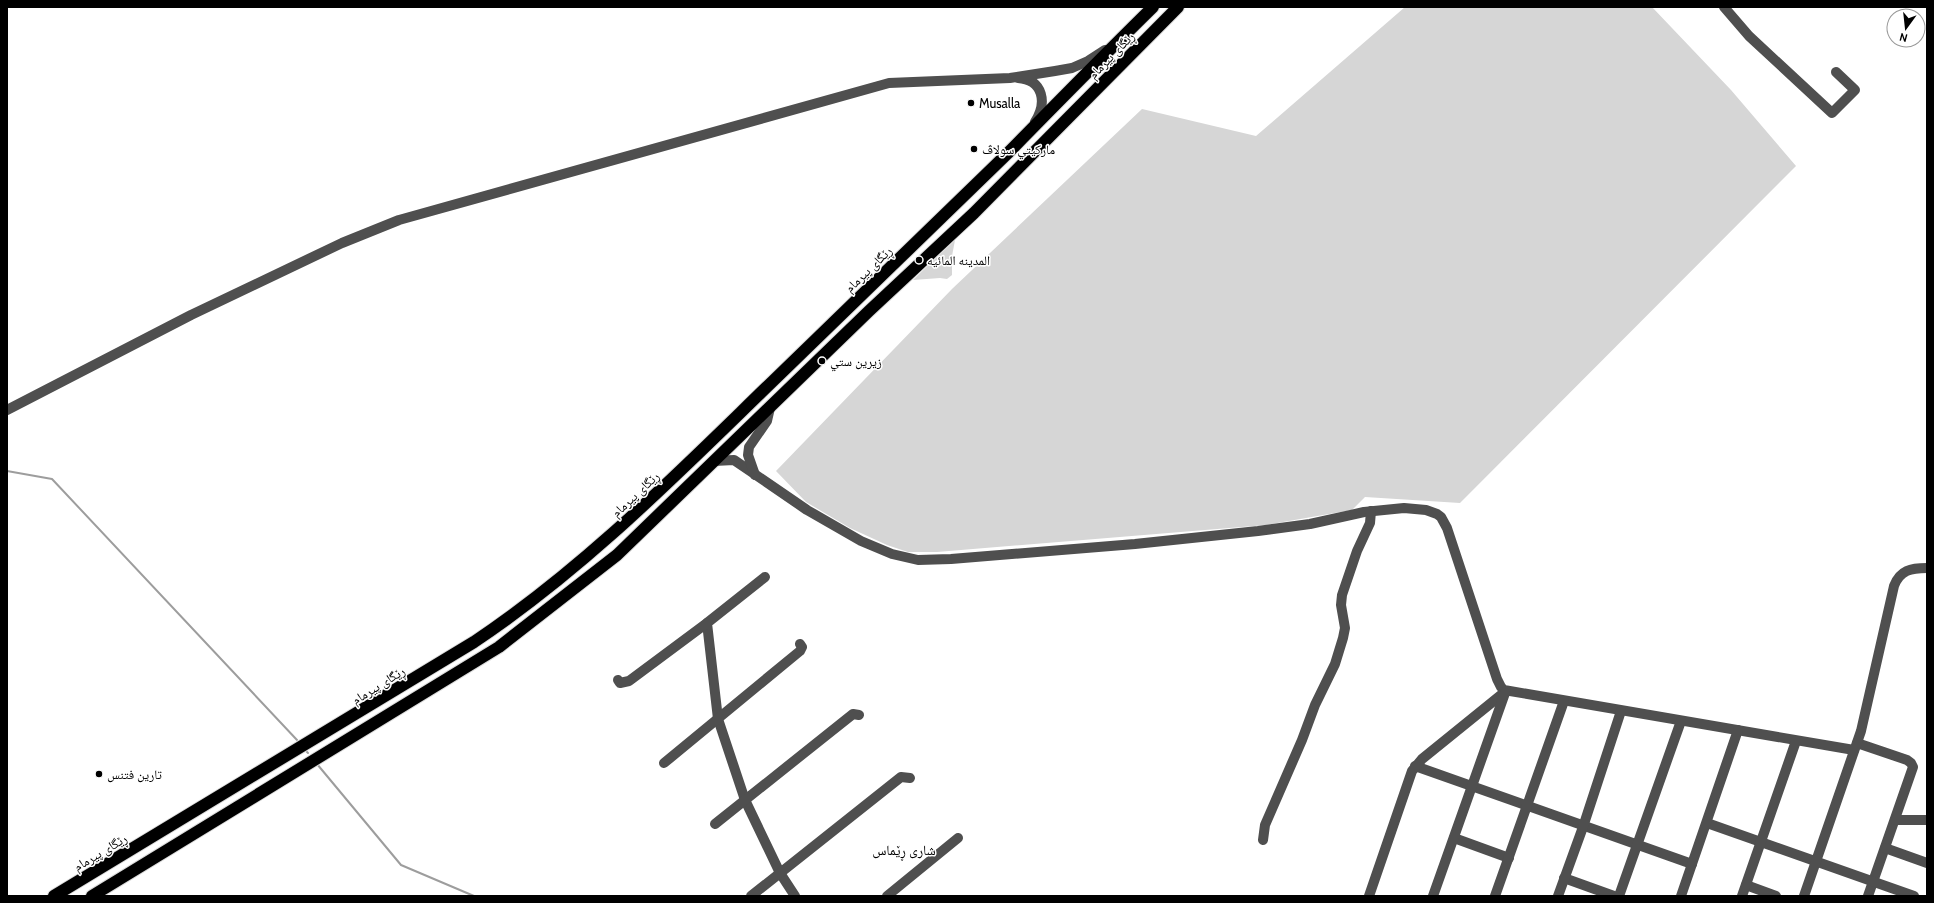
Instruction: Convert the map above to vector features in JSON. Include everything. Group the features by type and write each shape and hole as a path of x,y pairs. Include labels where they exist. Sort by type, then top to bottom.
{"highway":[{"name":"ڕێگای پیرمام","path":"54,896 364,710 512,617 605,542 684,468 926,232 1153,7"},
{"name":"ڕێگای پیرمام","path":"92,896 499,647 617,555 869,311 943,242 1178,7"},
{"path":"926,232 943,242"}],"street":[{"path":"1724,7 1749,36 1832,113 1855,90 1836,72"},
{"path":"1010,78 1072,68 1088,61 1115,44"},
{"path":"7,410 191,315 342,243 399,220 889,83 1010,78 1023,79 1031,82 1038,88 1042,96 1043,105 1041,113 1033,127"},
{"path":"754,475 748,455 749,447 767,421 770,408"},
{"path":"714,461 734,460 807,510 862,541 892,554 918,560 951,559 1112,546 1258,531 1371,511 1404,508 1420,509 1441,516 1447,528 1497,679 1501,687 1506,691 1796,741 1856,747 1907,760 1912,765 1913,770 1868,896"},
{"path":"1262,840 1265,825 1339,651 1345,628 1341,605 1342,595 1357,551 1370,523 1371,511"},
{"path":"1804,896 1861,731 1896,579 1906,570 1927,568"},
{"path":"618,680 620,683 628,681 706,623 764,577"},
{"path":"706,623 718,719 745,800 780,873 795,896"},
{"path":"664,763 800,651 802,647 800,644"},
{"path":"1369,896 1410,776 1415,766 1506,691"},
{"path":"1433,896 1506,691"},
{"path":"1495,896 1564,701"},
{"path":"1558,896 1621,711"},
{"path":"716,824 853,714 859,715"},
{"path":"1618,896 1681,721"},
{"path":"1681,896 1738,730"},
{"path":"1742,896 1796,741"},
{"path":"1415,766 1692,864"},
{"path":"750,896 901,777 910,778"},
{"path":"1894,820 1927,820"},
{"path":"1707,823 1914,896"},
{"path":"887,896 958,838"},
{"path":"1454,838 1509,858"},
{"path":"1885,848 1927,863"},
{"path":"1564,878 1614,896"},
{"path":"1746,885 1776,896"}],"shaded area":[{"path":"1405,7 1652,7 1731,90 1796,166 1460,503 1365,497 1352,510 1266,525 937,552 908,552 887,545 850,528 806,502 776,471 952,289 1142,109 1256,136"},
{"path":"955,240 952,256 952,275 947,279 940,278 913,280"}],"waterway":[{"path":"7,471 52,479 297,740"},
{"path":"317,764 401,865 474,896"}],"place":[{"name":"Musalla","path":"971,103"},
{"name":"ماركيتي سولاڤ","path":"974,149"},
{"name":"المدينه المائيه","path":"919,260"},
{"name":"زيرين ستي","path":"822,361"},
{"name":"تارين فتنس","path":"99,774"}],"district":[{"name":"شاری ڕێماس","path":"904,850"}]}
